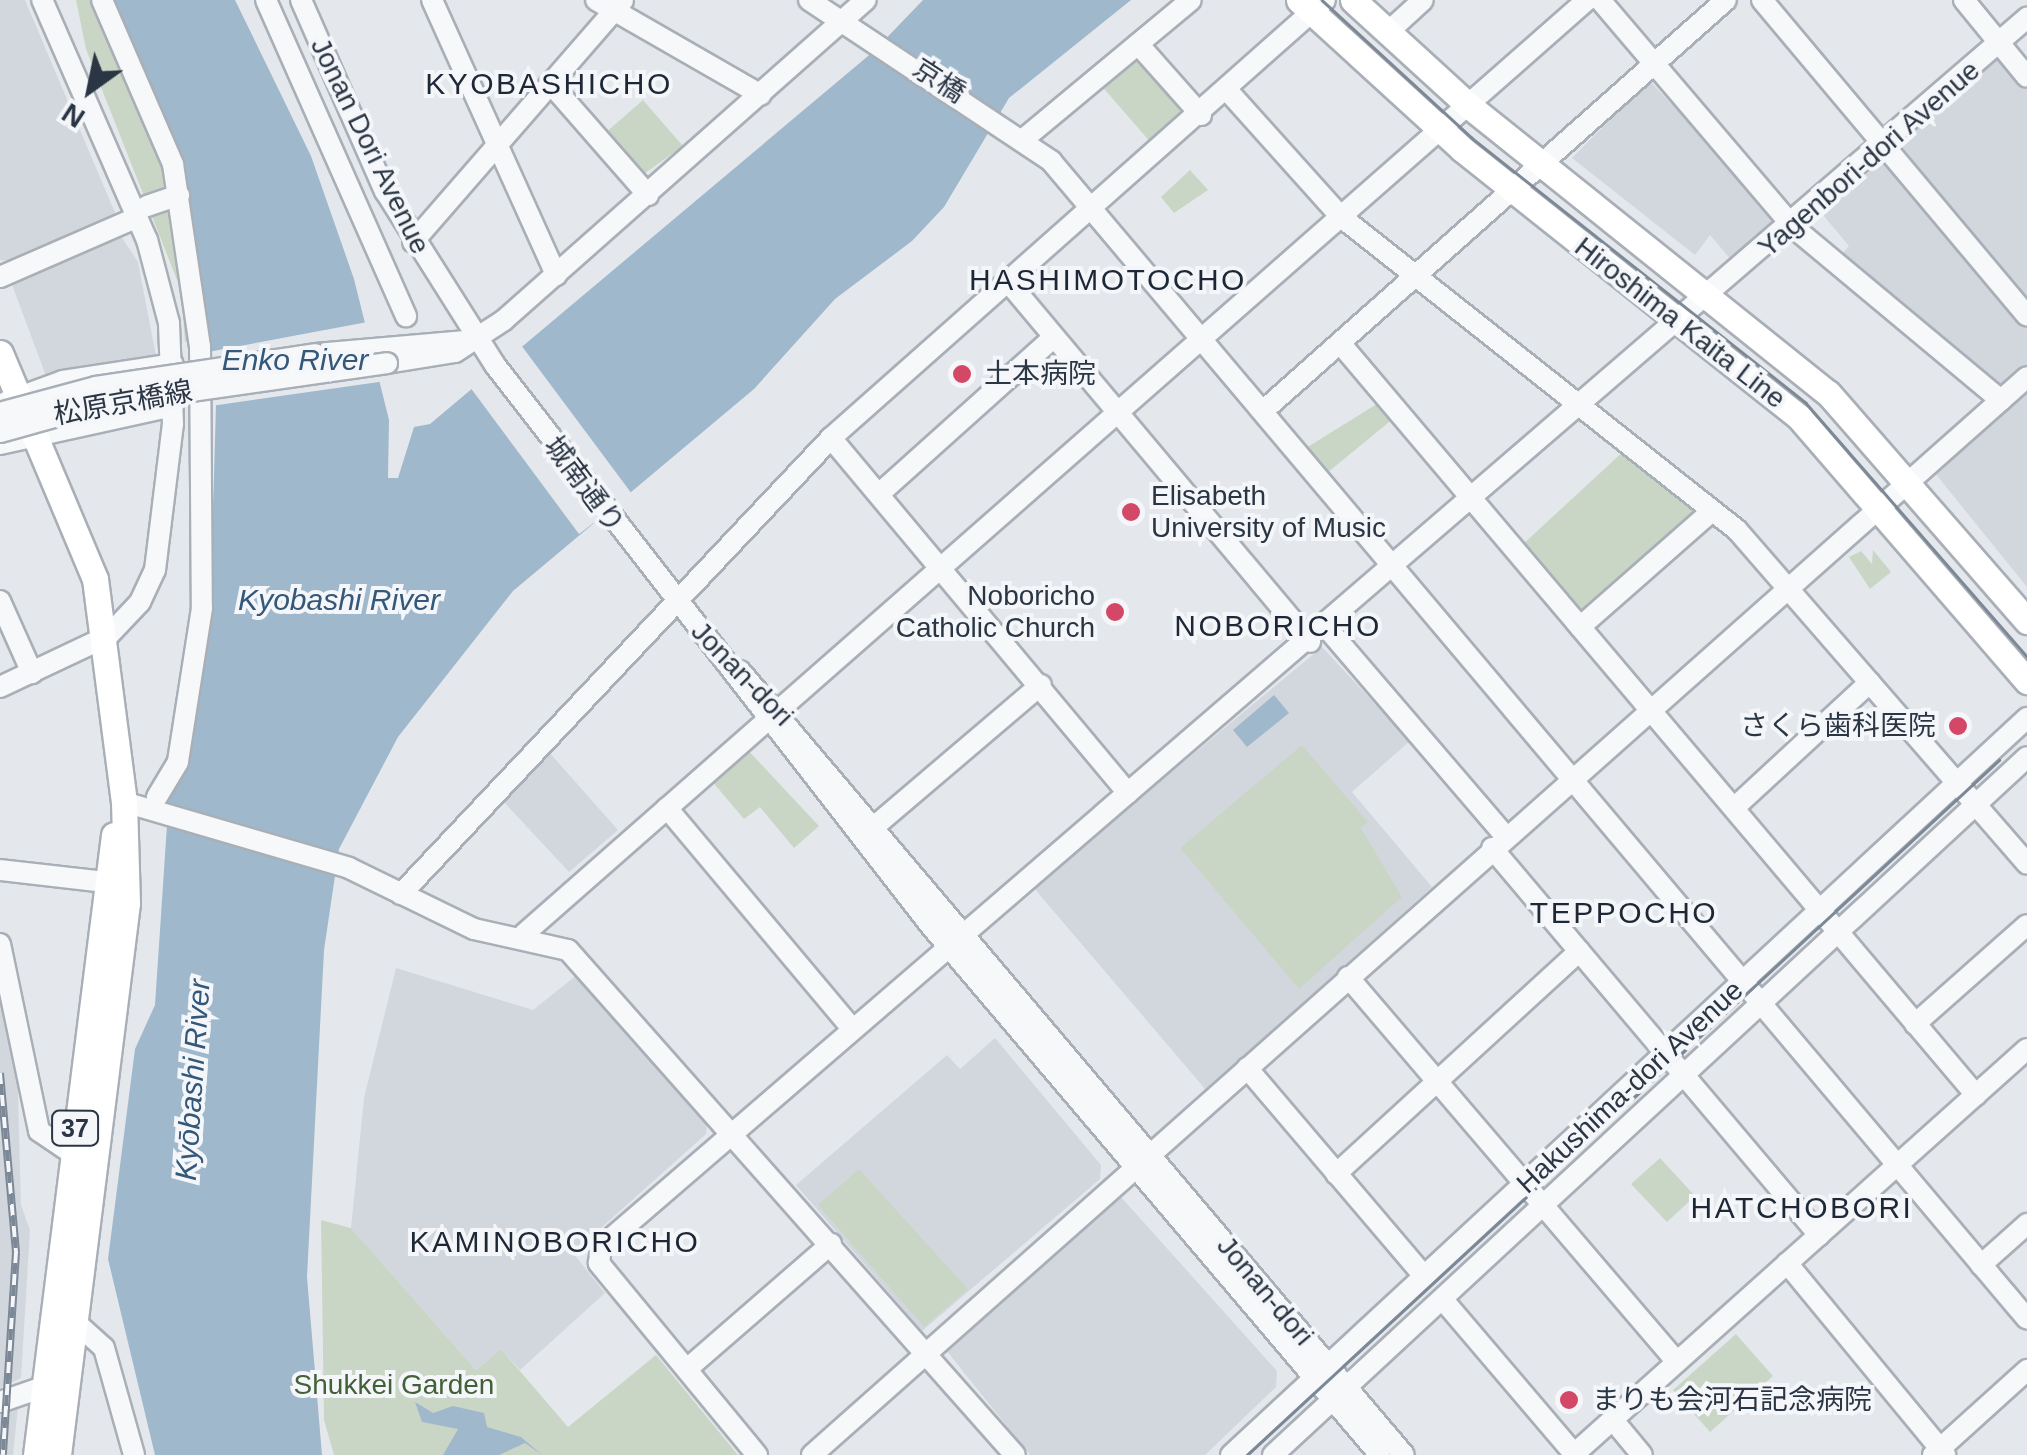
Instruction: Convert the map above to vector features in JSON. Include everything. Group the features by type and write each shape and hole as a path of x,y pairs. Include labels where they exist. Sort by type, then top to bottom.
{"main road":[{"name":"Hiroshima Kaita Line","path":"1353,0 1468,105 1828,393 1908,479 2027,621"},
{"name":"Hiroshima Kaita Line","path":"1312,4 1440,130 1512,191 1788,407 1879,505 2027,681"},
{"name":"37","path":"0,354 6,405 35,432 80,538 108,636 124,802 127,903 74,1321 36,1455"},
{"name":"37","path":"58,1455 56,1382 72,1153 106,882 124,802"}],"street":[{"path":"1,683 32,673 108,636 155,570 174,406 173,364 142,212 42,0"},
{"path":"102,0 179,196 200,346 202,608 178,762 158,803"},
{"path":"266,0 406,316"},
{"name":"Jonan Dori Avenue","path":"301,0 413,242 495,366"},
{"path":"432,0 556,275"},
{"name":"京橋","path":"809,0 1026,137 1200,336 2027,1319"},
{"path":"477,340 648,195 866,0"},
{"path":"1026,137 1191,0"},
{"path":"1388,32 1424,0"},
{"path":"524,934 938,565 1586,0"},
{"path":"1600,0 1793,227 2001,400"},
{"path":"1263,411 1726,0"},
{"path":"1762,0 2027,316"},
{"path":"1964,0 2027,77"},
{"path":"413,242 550,83 611,3 761,96"},
{"path":"401,894 832,438 1228,91 1312,4"},
{"name":"Yagenbori-dori Avenue","path":"757,1455 600,1263 601,1247 955,938 1396,570 1793,227 2027,18"},
{"path":"1138,44 1201,115"},
{"path":"550,83 648,195"},
{"path":"1228,91 1340,216 1712,511 1788,586 2027,864"},
{"path":"0,277 179,196"},
{"path":"1010,284 1310,642"},
{"path":"879,494 1054,338"},
{"name":"松原京橋線","path":"0,432 100,404 477,340"},
{"path":"1340,343 1976,1095"},
{"name":"松原京橋線","path":"6,405 96,387 386,354"},
{"path":"6,405 173,364"},
{"name":"城南通り","path":"495,366 674,604"},
{"path":"812,1455 2027,377"},
{"path":"0,444 35,432 174,406"},
{"path":"832,438 1042,685 1128,793"},
{"path":"1580,627 1712,511"},
{"path":"0,601 32,673"},
{"name":"Jonan-dori","path":"674,604 771,714 1320,1370 1404,1455"},
{"path":"1327,628 1499,842 1580,951 1819,1236"},
{"path":"1734,808 1870,682"},
{"path":"868,832 1042,685"},
{"name":"Hakushima-dori Avenue","path":"1231,1455 2027,718"},
{"name":"Hakushima-dori Avenue","path":"1273,1455 1444,1301 1540,1204 2027,757"},
{"path":"124,802 158,803 340,866 474,929 524,934 590,966 1015,1455"},
{"path":"667,808 851,1028"},
{"path":"0,870 106,882"},
{"path":"1915,1024 2027,924"},
{"path":"0,944 39,1131 72,1153"},
{"path":"1336,1174 1580,951"},
{"path":"1348,978 1678,1362"},
{"path":"1444,1301 1573,1454 2027,1049"},
{"path":"1248,1068 1424,1276"},
{"path":"1981,1265 2027,1224"},
{"path":"687,1370 831,1244"},
{"path":"1788,1264 1940,1453 2027,1370"},
{"path":"74,1321 104,1348 134,1455"},
{"path":"0,1402 56,1382"},
{"name":"Jonan-dori","path":"1342,1394 1380,1455"},
{"path":"1612,1420 1642,1455"}],"shaded area":[{"path":"0,0 25,0 116,215 10,261 0,260"},
{"path":"2000,48 2027,81 2027,587 1930,467 2004,401 1839,257 1849,246 1818,209"},
{"path":"1649,80 1777,217 1733,262 1710,235 1695,255 1572,158"},
{"path":"121,236 138,262 156,356 46,376 11,282"},
{"path":"1322,647 1410,741 1352,792 1432,887 1206,1090 1033,887"},
{"path":"548,751 618,830 569,872 502,800"},
{"path":"396,968 533,1010 578,974 707,1122 706,1134 573,1253 605,1293 520,1370 501,1349 476,1370 351,1228 364,1098"},
{"path":"0,984 17,1061 21,1205 30,1230 21,1378 0,1388"},
{"path":"995,1038 1101,1165 1100,1179 922,1331 796,1185 947,1055 960,1069"},
{"path":"1121,1197 1277,1371 1276,1387 1205,1455 1030,1455 946,1350"},
{"path":"18,1406 13,1455 0,1455 0,1412"}],"green space":[{"path":"76,0 109,0 192,221 211,339 185,342 181,290 86,49"},
{"path":"1134,57 1185,106 1152,144 1099,83"},
{"path":"643,100 683,146 641,176 604,134"},
{"path":"1190,170 1208,190 1174,213 1161,197"},
{"path":"1380,402 1394,418 1327,473 1306,448"},
{"path":"1626,449 1698,516 1585,614 1522,545"},
{"path":"1873,550 1891,572 1870,589 1849,557 1861,551 1872,564"},
{"path":"1302,745 1368,822 1361,828 1402,897 1299,989 1180,848"},
{"path":"745,747 819,826 794,848 760,807 744,819 710,779"},
{"path":"1660,1158 1695,1196 1667,1222 1631,1184"},
{"path":"859,1169 968,1289 924,1327 818,1205"},
{"name":"Shukkei Garden","path":"321,1220 351,1228 476,1370 501,1349 568,1427 656,1355 738,1455 334,1455 324,1420"},
{"path":"1736,1334 1773,1376 1710,1432 1673,1390"}],"water":[{"name":"Kyobashi River","path":"109,0 235,0 311,156 354,279 389,420 388,478 398,478 414,427 430,424 874,51 923,0 1131,0 1009,98 944,207 912,241 835,299 754,389 513,591 398,737 339,849 324,950 307,1277 322,1455 155,1455 108,1259 135,1049 155,1005 169,795 188,765 210,616 216,405 192,222"},
{"path":"1274,695 1289,713 1247,747 1233,730"},
{"path":"415,1402 433,1413 453,1406 484,1413 487,1427 521,1437 542,1455 525,1443 499,1455 443,1455 458,1429 422,1422"}],"pier":[{"path":"373,321 386,381 211,406 208,352"},
{"path":"518,341 632,494 579,534 467,383"}],"tram line":[{"path":"1322,0 1472,138 1806,403 2027,656"},
{"path":"1247,1455 1999,760"}],"railway":[{"path":"0,1073 16,1252 3,1455"}],"place":[{"name":"土本病院","path":"962,374"},
{"name":"Elisabeth University of Music","path":"1131,512"},
{"name":"Noboricho Catholic Church","path":"1115,612"},
{"name":"さくら歯科医院","path":"1958,726"},
{"name":"まりも会河石記念病院","path":"1569,1400"}],"district":[{"name":"KYOBASHICHO","path":"549,84"},
{"name":"HASHIMOTOCHO","path":"1108,280"},
{"name":"NOBORICHO","path":"1278,626"},
{"name":"TEPPOCHO","path":"1624,913"},
{"name":"HATCHOBORI","path":"1802,1208"},
{"name":"KAMINOBORICHO","path":"555,1242"}],"water label":[{"name":"Enko River","path":"295,360"},
{"name":"Kyōbashi River","path":"193,1080"}]}
